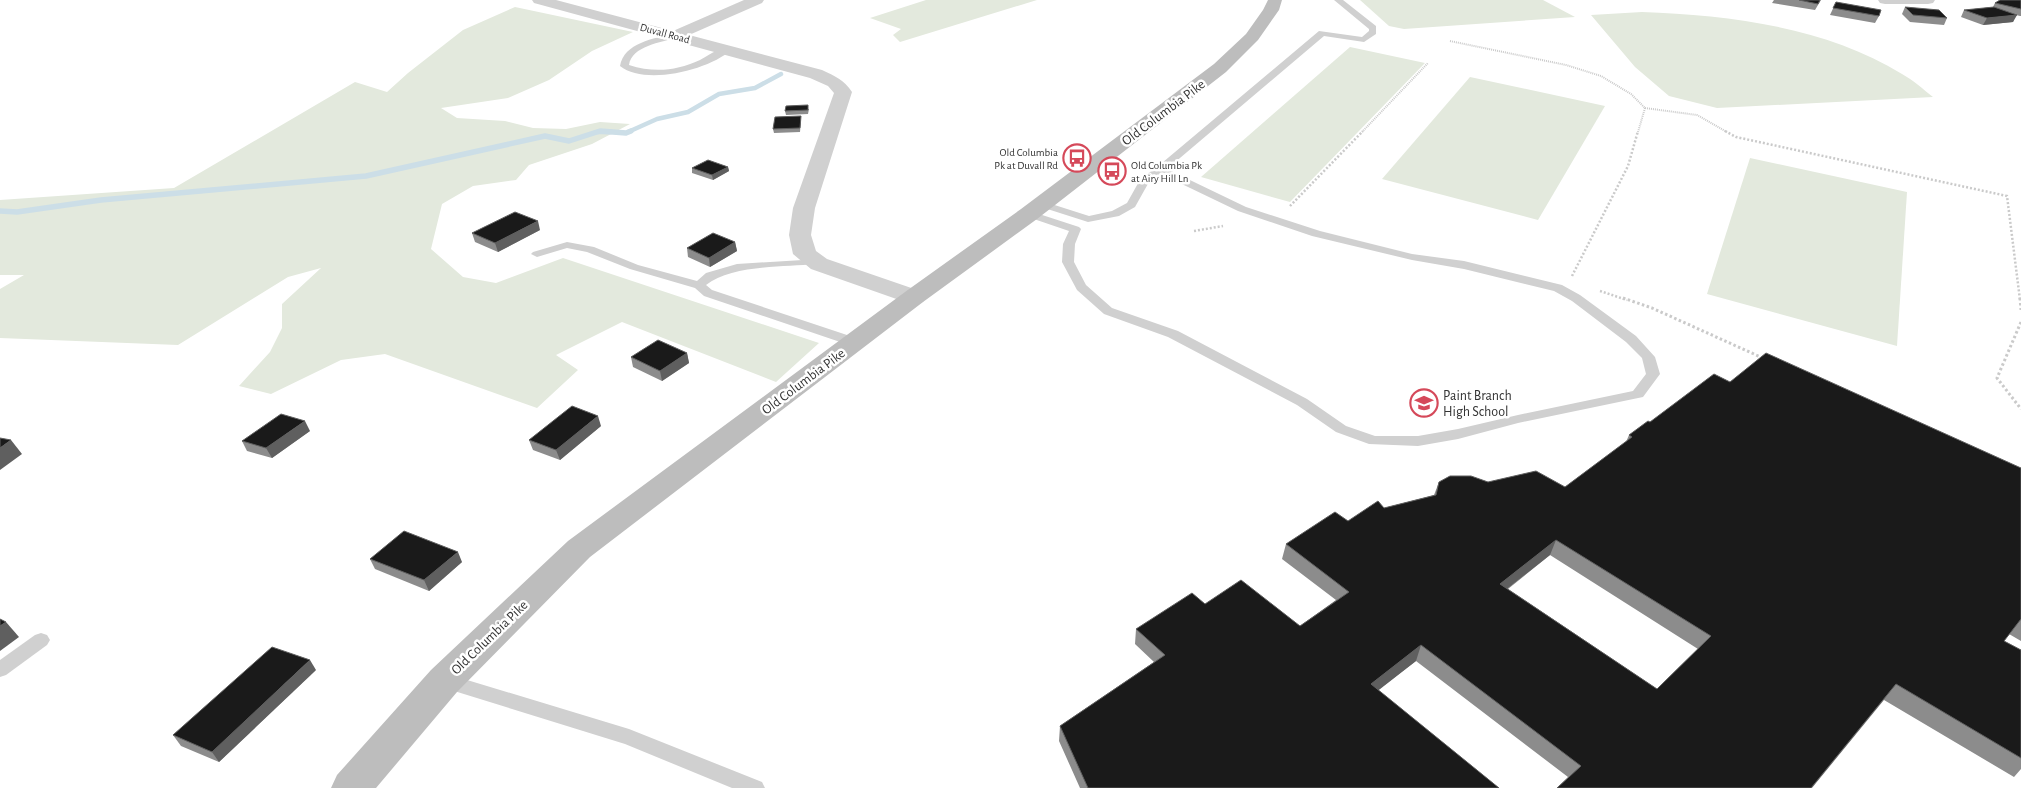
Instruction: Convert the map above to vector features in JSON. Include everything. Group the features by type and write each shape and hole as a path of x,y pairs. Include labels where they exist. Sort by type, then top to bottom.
{"main road":[{"name":"Old Columbia Pike","path":"351,788 444,681 579,549 914,297 1036,209 1220,68 1252,37 1271,10 1274,0"}],"street":[{"name":"Duvall Road","path":"539,0 816,74 834,82 842,92 803,217 800,235 805,254 815,261"},
{"path":"674,36 757,0"},
{"path":"1885,0 1928,0"},
{"path":"815,261 914,297"}],"lane":[{"path":"1036,209 1088,219 1109,216 1131,205 1145,180 1160,170 1322,33 1364,40 1373,32 1373,28 1338,0"},
{"path":"674,36 632,51 625,59 624,66 645,72 673,72 691,67 727,50"},
{"path":"1036,209 1075,229 1069,244 1068,262 1081,287 1108,312 1173,334 1302,402 1341,429 1374,441 1418,441 1442,437 1638,394 1653,374 1648,357 1631,339 1576,298 1558,288 1464,265 1412,256 1316,234 1242,209 1160,170"},
{"path":"537,254 567,245 590,250 634,266 699,285 708,293 854,342"},
{"path":"699,285 710,276 737,268 815,261"},
{"path":"0,670 41,640"},
{"path":"444,681 629,737 755,788"}],"path":[{"path":"1450,41 1566,65 1601,76 1631,94 1646,108 1698,115 1736,137 2007,196 2021,310"},
{"path":"1284,204 1292,207 1428,63"},
{"path":"1569,282 1628,166 1646,108"},
{"path":"1194,231 1223,226"},
{"path":"1597,290 1652,308 1769,360"},
{"path":"2021,322 1997,378 2021,409"}],"shaded area":[{"path":"926,0 1037,0 900,42 893,35 901,29 870,18"},
{"path":"1360,0 1543,0 1575,17 1404,29 1389,26"},
{"path":"515,7 633,32 592,51 549,80 508,98 441,108 457,118 505,121 533,128 566,129 600,122 630,124 592,144 529,165 516,180 473,186 442,204 431,249 463,277 496,283 563,258 819,343 776,382 622,322 556,355 578,370 537,408 385,354 341,360 271,394 239,386 270,352 282,328 282,304 321,268 288,277 178,345 0,338 0,289 24,275 0,275 0,200 174,188 355,82 387,92 463,30"},
{"path":"1642,12 1709,16 1776,27 1809,35 1842,45 1873,58 1906,76 1933,97 1717,108 1669,96 1635,67 1591,15"},
{"path":"1350,47 1425,63 1290,202 1201,177"},
{"path":"1470,77 1605,106 1538,220 1382,179"},
{"path":"1750,158 1907,192 1897,346 1707,294"}],"building":[{"path":"1799,0 1820,0 1818,4"},
{"path":"2000,0 2021,0 2021,9 1995,3"},
{"path":"1836,2 1881,10 1879,16 1833,8"},
{"path":"1905,7 1939,10 1947,18 1913,15"},
{"path":"1994,7 2017,15 1987,18 1964,10"},
{"path":"808,105 808,110 785,111 786,106"},
{"path":"801,116 800,128 773,129 775,117"},
{"path":"708,160 728,167 712,175 692,168"},
{"path":"515,212 538,221 495,243 472,233"},
{"path":"713,233 735,242 709,258 687,248"},
{"path":"658,340 687,353 660,371 631,357"},
{"path":"1766,353 2021,468 2021,619 2004,641 2021,650 2021,758 1896,684 1811,788 1557,788 1581,766 1421,645 1371,684 1499,788 1088,788 1060,726 1165,655 1136,629 1192,593 1205,604 1241,580 1300,626 1349,592 1286,544 1335,512 1348,521 1378,501 1384,508 1436,495 1439,482 1450,476 1471,476 1488,482 1536,471 1565,487 1632,437 1629,435 1648,421 1650,422 1714,374 1730,382","holes":["1556,540 1711,636 1657,689 1500,584"]},
{"path":"572,406 598,416 556,450 529,440"},
{"path":"281,414 305,421 266,448 242,441"},
{"path":"0,438 11,440 0,448"},
{"path":"404,531 458,552 424,580 370,559"},
{"path":"0,619 6,622 0,626"},
{"path":"272,647 310,660 212,752 173,735"}],"waterway":[{"path":"628,132 657,119 688,112 719,94 755,88 781,74"},
{"path":"0,211 17,212 101,200 366,176 545,136 569,141 600,131 626,133 631,131"},
{"path":"597,132 612,132"}],"place":[{"name":"Old Columbia Pk at Duvall Rd","path":"1077,158"},
{"name":"Old Columbia Pk at Airy Hill Ln","path":"1112,171"},
{"name":"Paint Branch High School","path":"1424,403"}]}
